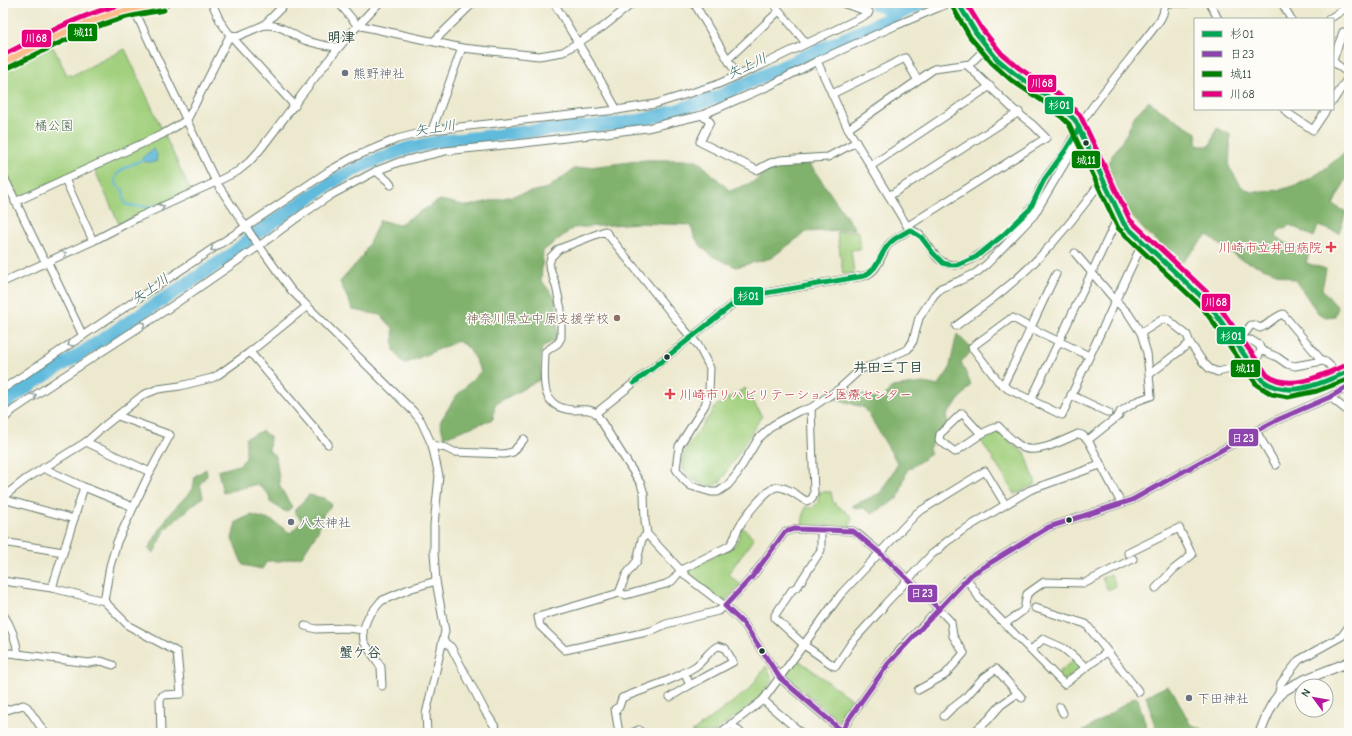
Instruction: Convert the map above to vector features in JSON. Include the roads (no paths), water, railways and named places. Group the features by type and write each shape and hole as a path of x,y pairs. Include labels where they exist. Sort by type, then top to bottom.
{"main road":[{"path":"3,56 97,13 132,5 163,3"},
{"path":"3,63 80,26 132,5"}],"street":[{"path":"212,3 220,20 230,35 294,106"},
{"path":"264,26 286,3"},
{"path":"338,3 357,24 462,48 539,56 563,52 603,28 632,3"},
{"path":"3,282 216,182 249,162 294,106 338,47 357,24 379,3"},
{"path":"434,41 473,3"},
{"path":"554,3 617,110"},
{"path":"694,3 737,75"},
{"path":"772,3 806,43"},
{"path":"3,389 329,171 354,157 397,139 432,130 617,110 655,104 684,96 716,85 762,65 868,14 869,12 842,3"},
{"path":"3,420 14,410 133,330 169,308 301,215 331,195 376,171 405,160 445,151 647,128 702,115 771,85 817,61 949,3"},
{"path":"958,3 970,25 986,48 1014,73 1066,109 1075,120 1118,215 1124,224 1208,303 1239,342 1252,366 1262,380 1272,387 1289,390 1304,388 1345,373"},
{"path":"817,61 848,129 909,228 920,235 935,256 942,262 950,265 958,265 979,255 996,242 1030,210 1046,176 1063,155 1084,117 1160,20 1165,3"},
{"path":"1170,3 1188,3"},
{"path":"1210,3 1218,18"},
{"path":"1282,3 1290,18"},
{"path":"132,5 216,182 246,227 290,290 413,411 421,421 432,445 439,476 434,532 436,581 445,631 426,714 427,733"},
{"path":"1331,18 1349,6"},
{"path":"728,59 779,11"},
{"path":"230,35 238,36 264,26 275,25 314,43 338,47"},
{"path":"1334,57 1343,32 1349,32"},
{"path":"15,202 162,134 187,120 230,35"},
{"path":"432,130 462,48"},
{"path":"848,129 934,69 970,64 986,48"},
{"path":"832,94 905,58 917,80"},
{"path":"1334,62 1349,75 1334,99"},
{"path":"596,413 742,297 871,274 885,249 890,243 909,228 1046,138 967,65"},
{"path":"871,166 990,86"},
{"path":"1285,110 1313,130 1326,110"},
{"path":"889,196 1019,112"},
{"path":"702,115 710,122 700,142 757,170 770,163 780,160 828,157 856,142"},
{"path":"1084,140 1076,146 1034,215 987,264 976,273 941,288 934,295 919,318 913,341 908,349 861,369 839,389 811,408 799,411 772,425 758,439 737,474 728,485 718,492 711,492 691,486 683,479 676,469 679,446 705,405 709,391 710,368 698,345 605,231 557,251 551,257 549,265 560,300 561,338 558,343 545,352 545,391 551,401 562,407 573,410 590,409 596,413 641,484 644,494 647,534 681,570 725,606 744,624 780,678 842,732 851,716 888,664 972,574 1049,527 1144,494 1256,431 1277,420 1330,397 1349,386"},
{"path":"376,171 391,185"},
{"path":"3,175 15,202 83,336"},
{"path":"65,179 93,241"},
{"path":"956,326 1008,287 1040,256 1090,197 1102,180"},
{"path":"1031,400 1118,215"},
{"path":"1089,356 1030,328 1013,318 972,347 998,381 1008,389 1062,415 1143,242"},
{"path":"1075,252 1128,314 1141,333 1147,353 1150,374 1151,396 1137,401 1120,412 1116,418 1088,440"},
{"path":"1003,385 1056,274"},
{"path":"3,498 26,479 86,442 143,395 158,389 180,386 212,378 250,352 306,307"},
{"path":"1239,342 1251,325 1260,328 1267,326 1276,316 1282,314 1322,361"},
{"path":"1141,333 1163,319 1166,319 1187,335 1190,343 1201,360 1213,371 1218,372 1252,366"},
{"path":"1239,342 1251,340 1256,342 1261,350 1277,357 1287,364 1295,366 1322,361 1345,373"},
{"path":"1150,374 1190,343"},
{"path":"1252,366 1261,350"},
{"path":"250,352 328,444"},
{"path":"1071,395 1109,413"},
{"path":"1330,397 1349,412"},
{"path":"811,408 814,494 812,499 806,501 778,487 770,489 738,528 733,542 729,546 681,570 672,581 626,595 619,593 538,617 540,626 565,650 650,631 666,624 718,611 725,606 752,577 785,532 794,529 852,531 880,553 951,622 952,636 964,653 945,675 918,690"},
{"path":"981,434 962,413 940,434 939,440 955,452 981,434 998,426 1022,448 1030,449 1039,449 1078,434 1082,435 1088,440 1121,503"},
{"path":"104,601 110,566 117,542 150,472 170,435 118,416"},
{"path":"1256,431 1276,465"},
{"path":"432,445 446,448 454,452 504,454 513,452 524,439"},
{"path":"86,442 150,472"},
{"path":"821,530 821,550 798,586 792,590 775,615 775,618 804,645 836,666 852,642 886,603 932,554 939,550 945,543 960,532 1030,490 1100,465"},
{"path":"43,468 133,507"},
{"path":"720,733 763,700 841,594 917,513 985,471 1005,504"},
{"path":"52,588 84,487"},
{"path":"3,498 74,519"},
{"path":"1006,624 1024,610 1026,607 1027,594 1044,582 1085,583 1179,528 1192,555 1174,569 1156,588"},
{"path":"619,593 626,575 637,561 642,539 647,534"},
{"path":"3,542 63,552"},
{"path":"967,579 980,599 1064,684 1107,652"},
{"path":"3,581 52,588 104,601 129,626 177,652 181,694 163,695 160,699 161,733"},
{"path":"382,686 380,667 377,659 364,642 362,630 368,617 381,601 409,589 436,581"},
{"path":"1034,608 1086,624 1139,692"},
{"path":"3,614 16,644 18,654"},
{"path":"305,626 316,629 347,628 362,630"},
{"path":"1260,733 1278,696 1281,683 1299,660 1342,636 1349,626"},
{"path":"1030,650 1043,639 1062,648 1086,667"},
{"path":"443,641 451,647 484,711 499,733"},
{"path":"619,733 616,709 619,707 622,698 660,684 696,666 706,658 714,647 718,646 725,648 733,662 690,685 670,698"},
{"path":"3,655 10,653 89,663 100,661 113,665"},
{"path":"1278,696 1294,686 1349,662"},
{"path":"944,716 964,699 982,679 996,669 1020,695 1001,705 988,720 973,733"},
{"path":"684,672 690,685"},
{"path":"763,700 799,731 797,733"},
{"path":"3,710 22,706 27,707 45,733"},
{"path":"731,724 741,733"},
{"path":"632,733 640,730"}],"water":[{"path":"153,149 157,154 156,162 145,162 142,158"}],"waterway":[{"path":"874,3 899,13"},
{"name":"矢上川","path":"3,405 30,385 77,356 232,254 254,235 334,181 357,168 409,148 436,142 532,131 615,124 642,120 668,113 718,97 923,3"},
{"path":"143,160 120,171 116,175 115,180 117,185 123,190 126,204 131,206 148,207 155,205"}],"place":[{"name":"熊野神社","path":"345,73"},
{"name":"川崎市立井田病院","path":"1331,247"},
{"name":"神奈川県立中原支援学校","path":"617,318"},
{"name":"川崎市リハビリテーション医療センター","path":"670,394"},
{"name":"八太神社","path":"291,522"},
{"name":"下田神社","path":"1189,698"}],"district":[{"name":"明津","path":"341,37"},
{"name":"井田三丁目","path":"888,367"},
{"name":"蟹ケ谷","path":"360,652"}],"park label":[{"name":"橘公園","path":"54,125"}]}
